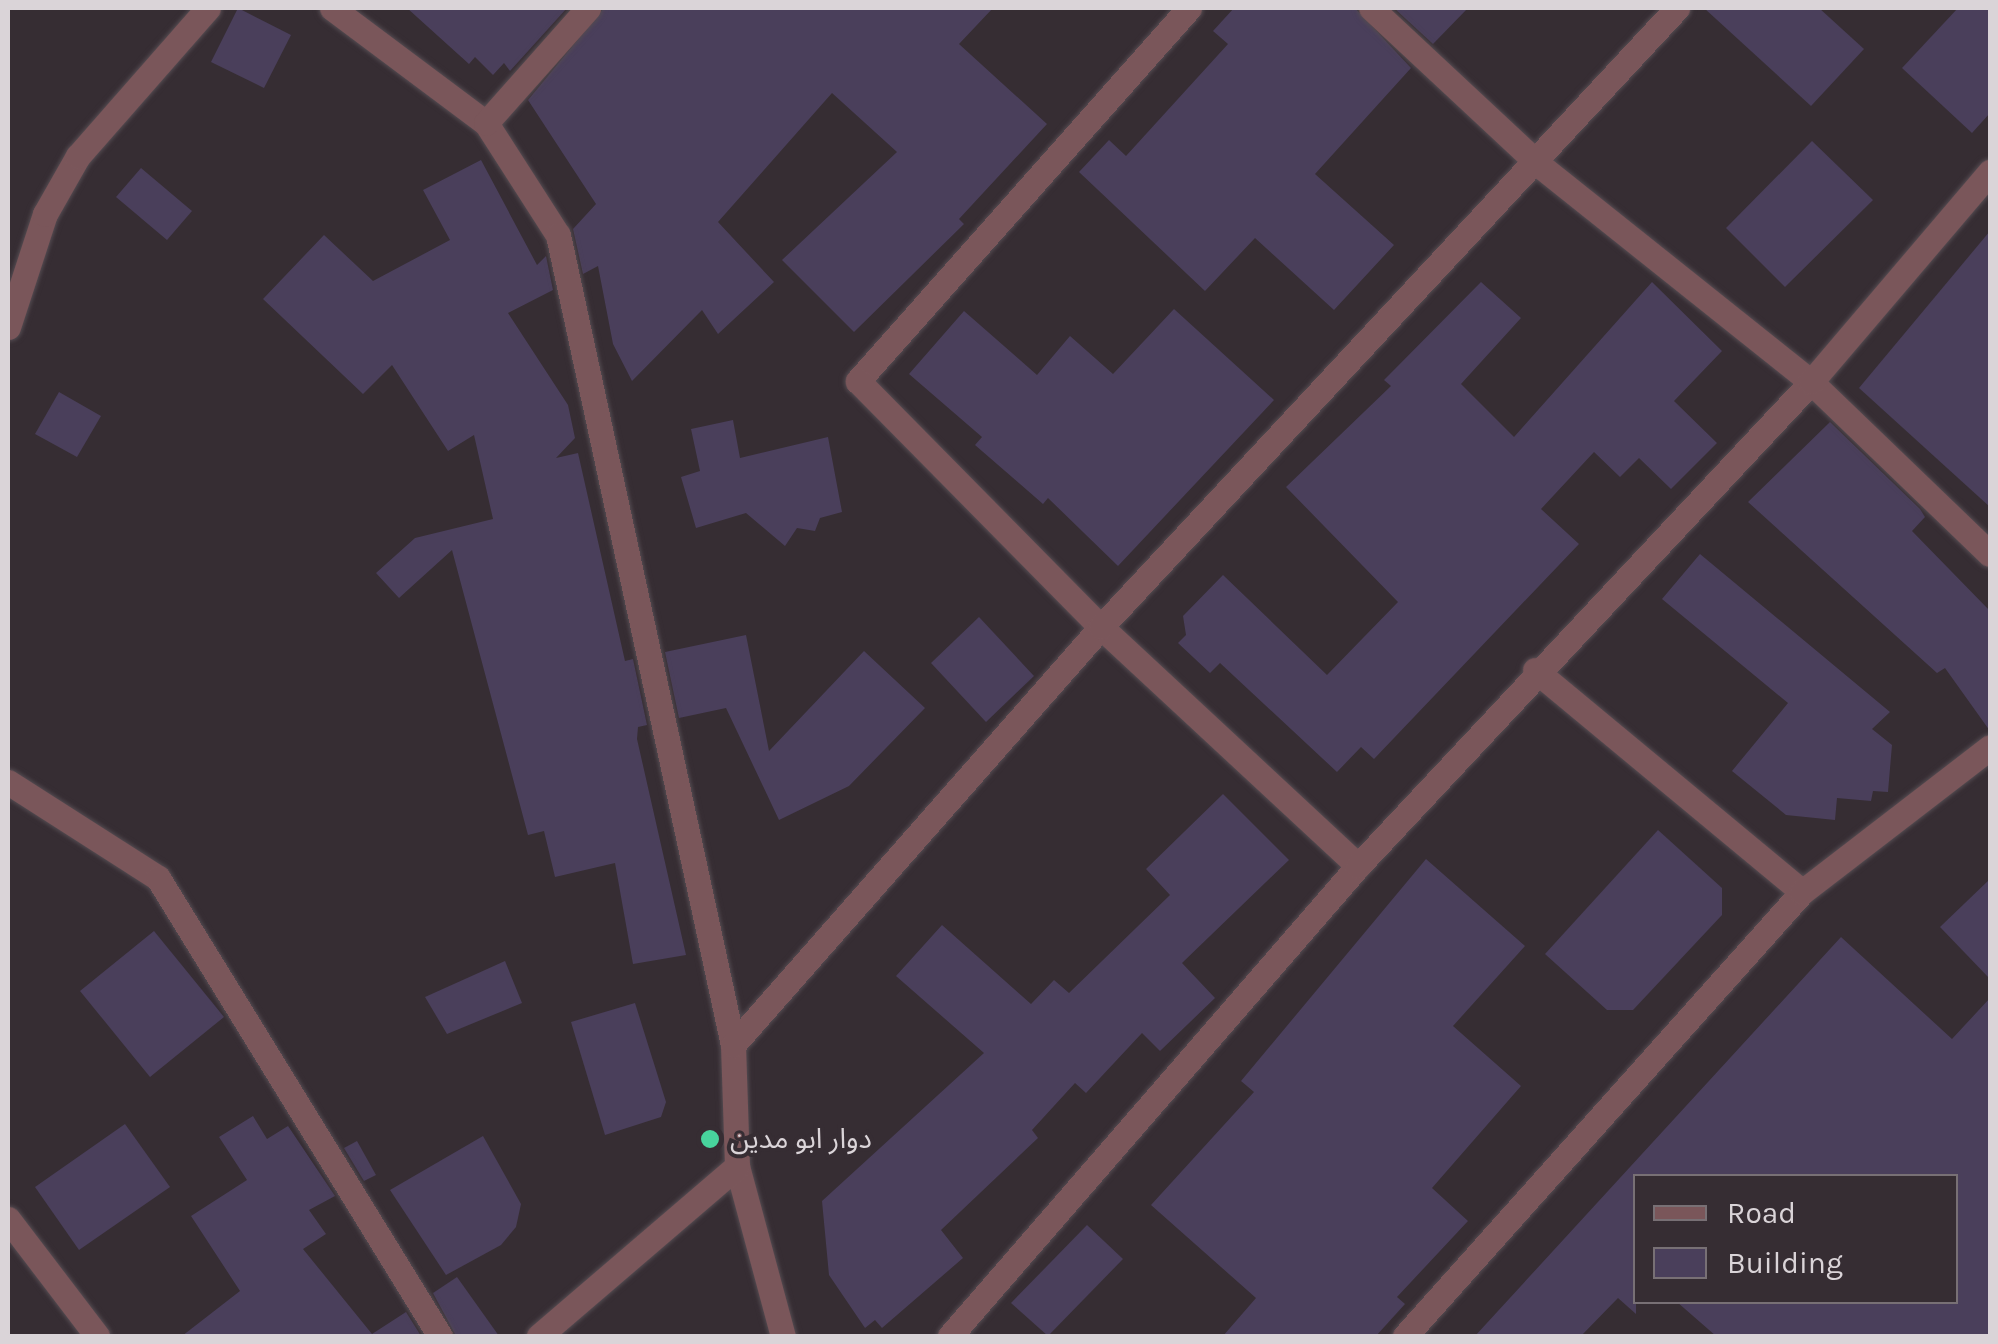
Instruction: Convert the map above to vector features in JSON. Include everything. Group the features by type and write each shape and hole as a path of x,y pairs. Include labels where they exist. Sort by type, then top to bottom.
{"street":[{"path":"8,327 45,214 78,156 208,8"},
{"path":"332,8 486,124 558,234 733,1045 737,1166 783,1336"},
{"path":"486,124 588,8"},
{"path":"1189,8 858,381 1101,627 1358,866"},
{"path":"1371,8 1538,164 1811,382 1990,554"},
{"path":"733,1045 1101,627 1538,164 1677,8"},
{"path":"950,1336 1358,866 1535,670 1811,382 1990,172"},
{"path":"1535,670 1802,892"},
{"path":"1405,1336 1802,892 1990,747"},
{"path":"8,782 158,878 440,1336"},
{"path":"539,1336 737,1166"},
{"path":"8,1219 97,1336"}],"building":[{"path":"238,8 291,35 264,88 211,62"},
{"path":"407,8 567,8 510,71 504,63 493,75 475,57 469,64"},
{"path":"604,8 993,8 959,44 1047,124 959,219 964,224 854,332 782,260 897,152 832,93 718,222 774,282 718,334 702,310 632,381 613,344 598,266 583,274 573,229 596,204 528,100"},
{"path":"1234,8 1355,8 1411,68 1315,174 1394,245 1334,310 1255,238 1205,291 1079,172 1109,140 1126,156 1228,44 1213,31"},
{"path":"1394,8 1468,8 1433,44"},
{"path":"1704,8 1819,8 1864,49 1811,106"},
{"path":"1958,8 1990,8 1990,113 1972,133 1902,68"},
{"path":"1812,141 1873,200 1785,287 1726,228"},
{"path":"481,160 537,265 546,256 553,290 508,313 568,405 575,438 556,458 578,453 625,661 633,659 647,725 638,727 637,739 686,955 633,964 615,863 555,877 544,831 528,835 452,550 399,598 376,573 415,538 493,519 474,435 448,451 392,365 363,394 263,299 324,235 373,281 450,240 423,190"},
{"path":"141,168 192,211 167,240 116,197"},
{"path":"1990,231 1990,507 1859,388"},
{"path":"1481,282 1521,318 1461,384 1514,437 1652,282 1722,351 1674,401 1717,443 1671,489 1639,458 1620,477 1594,452 1541,509 1579,544 1374,759 1361,747 1337,772 1220,663 1210,673 1178,643 1186,635 1183,616 1223,575 1327,675 1398,602 1286,487 1391,386 1384,380"},
{"path":"1174,309 1274,400 1118,566 1048,498 1043,504 975,445 982,437 909,374 964,311 1037,375 1070,336 1113,374"},
{"path":"59,392 101,416 77,457 35,434"},
{"path":"733,420 740,458 828,437 842,512 820,518 815,531 797,528 785,546 746,513 696,528 681,477 700,471 691,429"},
{"path":"1830,422 1920,509 1925,517 1912,531 1990,611 1990,731 1945,668 1937,673 1748,502"},
{"path":"1700,554 1890,712 1872,729 1892,745 1888,792 1873,791 1871,801 1837,798 1835,820 1786,815 1732,771 1788,703 1662,599"},
{"path":"979,617 1034,676 986,722 931,663"},
{"path":"746,635 769,751 864,651 925,708 849,786 779,820 726,708 679,718 665,652"},
{"path":"1223,794 1289,860 1182,963 1215,998 1160,1051 1142,1033 1086,1093 1075,1083 1032,1130 1038,1138 941,1230 963,1258 882,1328 875,1320 865,1328 829,1275 822,1201 984,1053 896,976 942,925 1031,1004 1054,980 1069,993 1170,895 1146,869"},
{"path":"1658,830 1722,888 1722,915 1633,1010 1607,1010 1545,954"},
{"path":"1426,859 1525,946 1453,1026 1521,1086 1432,1188 1468,1221 1397,1297 1405,1304 1376,1336 1223,1336 1256,1298 1151,1205 1254,1092 1241,1081"},
{"path":"1990,879 1990,979 1940,927"},
{"path":"154,931 224,1017 150,1077 80,991"},
{"path":"1841,937 1952,1039 1990,998 1990,1336 1716,1336 1679,1304 1958,1304 1958,1174 1633,1174 1636,1314 1618,1298 1581,1336 1475,1336"},
{"path":"505,961 522,1003 447,1034 425,997"},
{"path":"635,1003 666,1102 661,1117 605,1135 571,1022"},
{"path":"253,1116 267,1139 288,1126 335,1196 309,1210 326,1234 303,1249 372,1334 406,1312 421,1336 182,1336 240,1291 191,1216 247,1180 219,1137"},
{"path":"125,1124 170,1187 79,1250 35,1187"},
{"path":"483,1136 521,1204 516,1227 501,1245 446,1275 390,1190"},
{"path":"357,1141 376,1175 364,1181 344,1148"},
{"path":"1087,1225 1123,1259 1048,1336 1011,1303"},
{"path":"457,1277 499,1336 456,1336 433,1293"}],"place":[{"name":"دوار ابو مدين","path":"710,1139"}]}
